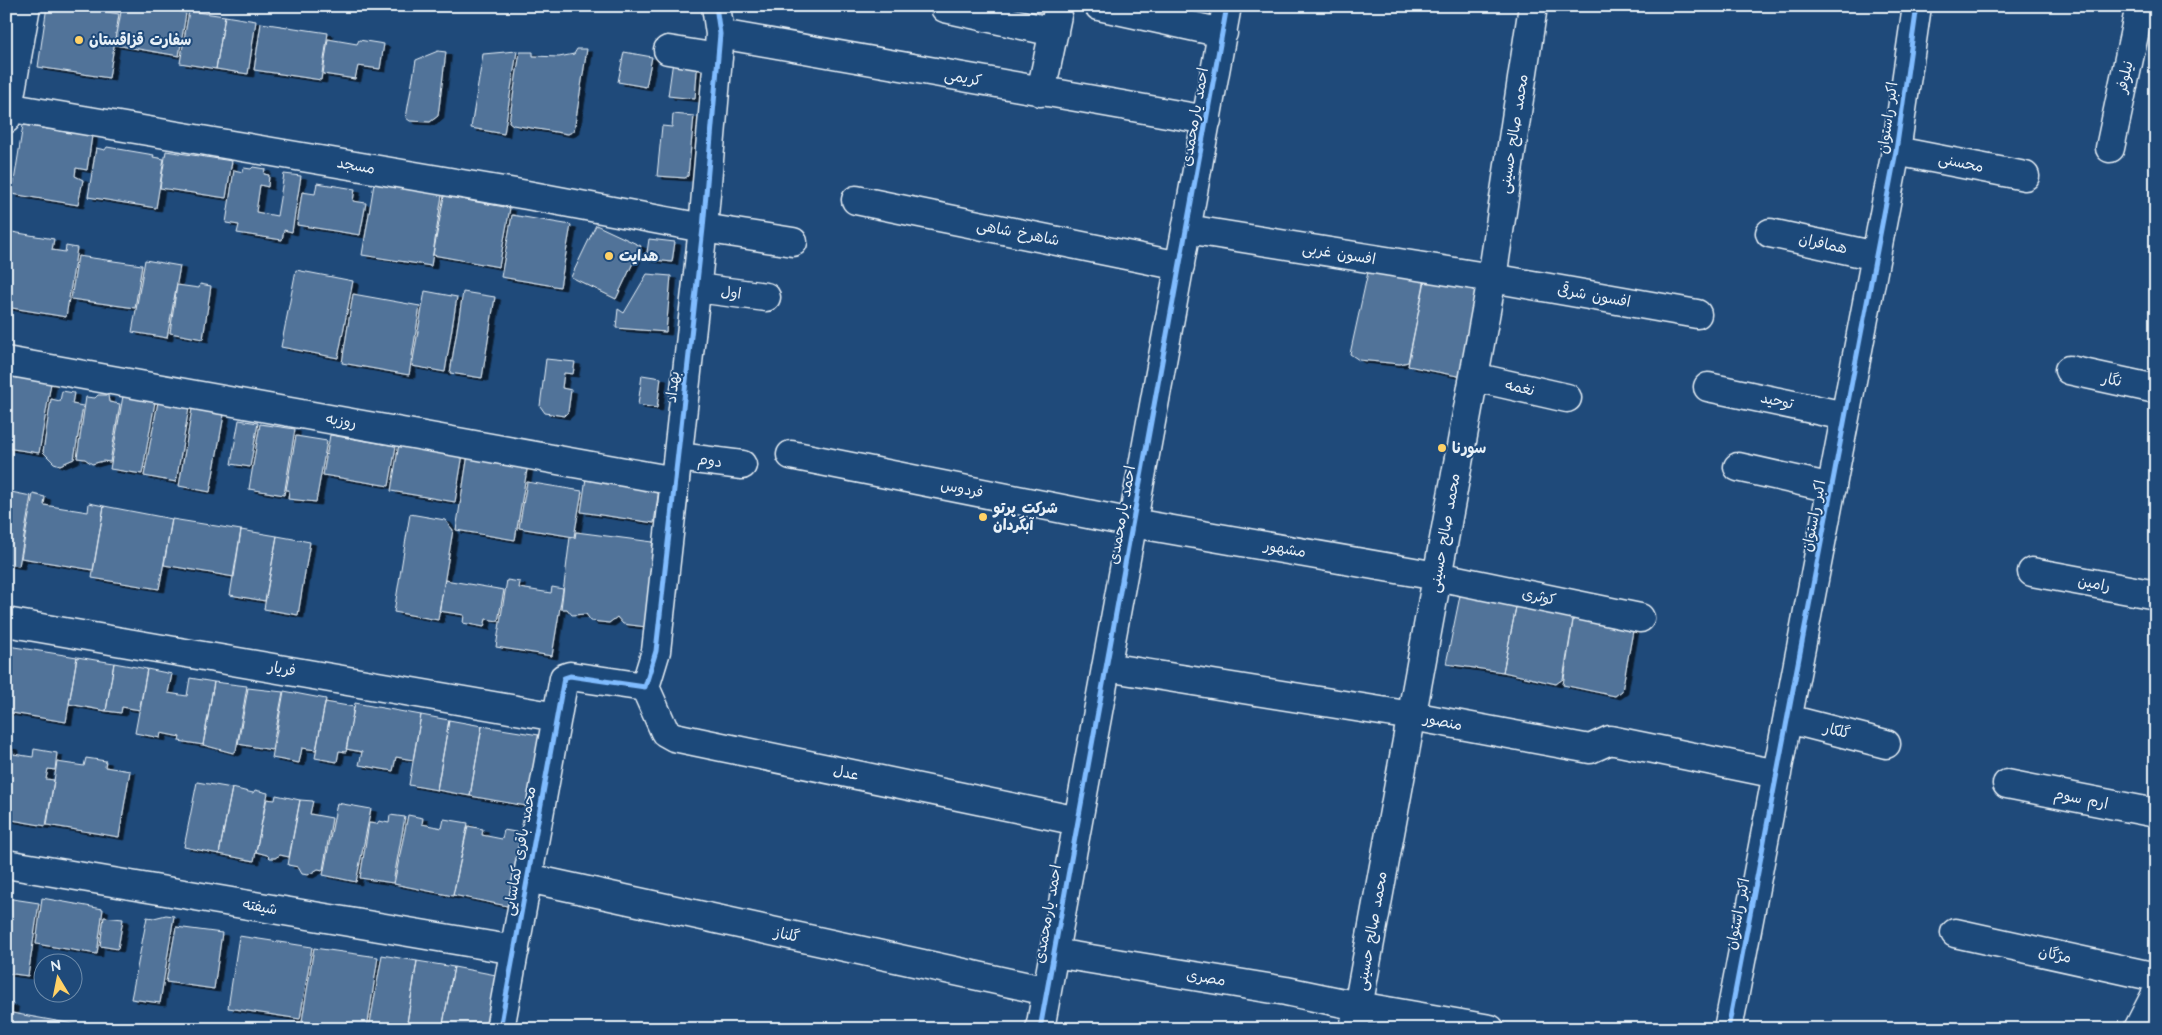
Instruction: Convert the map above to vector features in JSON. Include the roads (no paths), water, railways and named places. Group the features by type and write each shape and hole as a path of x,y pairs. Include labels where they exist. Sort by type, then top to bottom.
{"street":[{"path":"7,111 26,6"},
{"name":"بهداد","path":"645,686 656,651 697,288 719,46 716,6"},
{"path":"1098,6 1223,33"},
{"name":"احمد یارمحمدی","path":"1040,1029 1227,6"},
{"name":"محمد صالح حسینی","path":"1356,1017 1492,278 1533,6"},
{"name":"اکبر راستوان","path":"1728,1029 1896,151 1917,6"},
{"name":"نیلوفر","path":"2110,148 2140,6"},
{"path":"946,8 1056,19 1041,92"},
{"name":"کریمی","path":"668,50 719,46 1041,92 1207,120"},
{"name":"مسجد","path":"7,111 517,193 703,228 793,242"},
{"name":"محسنی","path":"1896,151 2025,176"},
{"name":"شاهرخ شاهی","path":"856,200 1180,266"},
{"name":"افسون غربی","path":"1187,230 1492,278"},
{"name":"همافران","path":"1770,233 1876,256"},
{"name":"افسون شرقی","path":"1492,278 1697,314"},
{"name":"اول","path":"697,288 766,297"},
{"name":"روزبه","path":"6,361 676,469"},
{"name":"نگار","path":"2069,370 2156,389"},
{"name":"نغمه","path":"1474,378 1567,398"},
{"name":"توحید","path":"1708,387 1845,416"},
{"name":"فردوس","path":"791,455 1133,523"},
{"name":"دوم","path":"676,469 742,465"},
{"path":"1738,467 1832,488"},
{"name":"مشهور","path":"1133,523 1437,576"},
{"name":"رامین","path":"2032,572 2156,595"},
{"name":"کوثری","path":"1437,576 1640,618"},
{"name":"فریار","path":"6,622 557,717"},
{"name":"منصور","path":"1106,667 1412,716 1590,749 1610,740 1777,774"},
{"name":"محمد باقری کماسایی","path":"500,1029 564,678 570,676 645,686"},
{"name":"عدل","path":"645,686 665,732 674,737 1078,821"},
{"name":"گلکار","path":"1788,719 1886,744"},
{"name":"ارم سوم","path":"2007,784 2156,814"},
{"name":"شیفته","path":"6,864 514,950"},
{"name":"گلناز","path":"528,878 1047,991"},
{"name":"مژگان","path":"1955,933 2156,977"},
{"name":"مصری","path":"1054,953 1286,991 1356,1017 1490,1029"},
{"path":"2138,1029 2156,994"}],"place":[{"name":"سفارت قزاقستان","path":"79,40"},
{"name":"هدایت","path":"609,256"},
{"name":"سورنا","path":"1442,448"},
{"name":"شرکت پرتو آبگردان","path":"983,517"}]}
